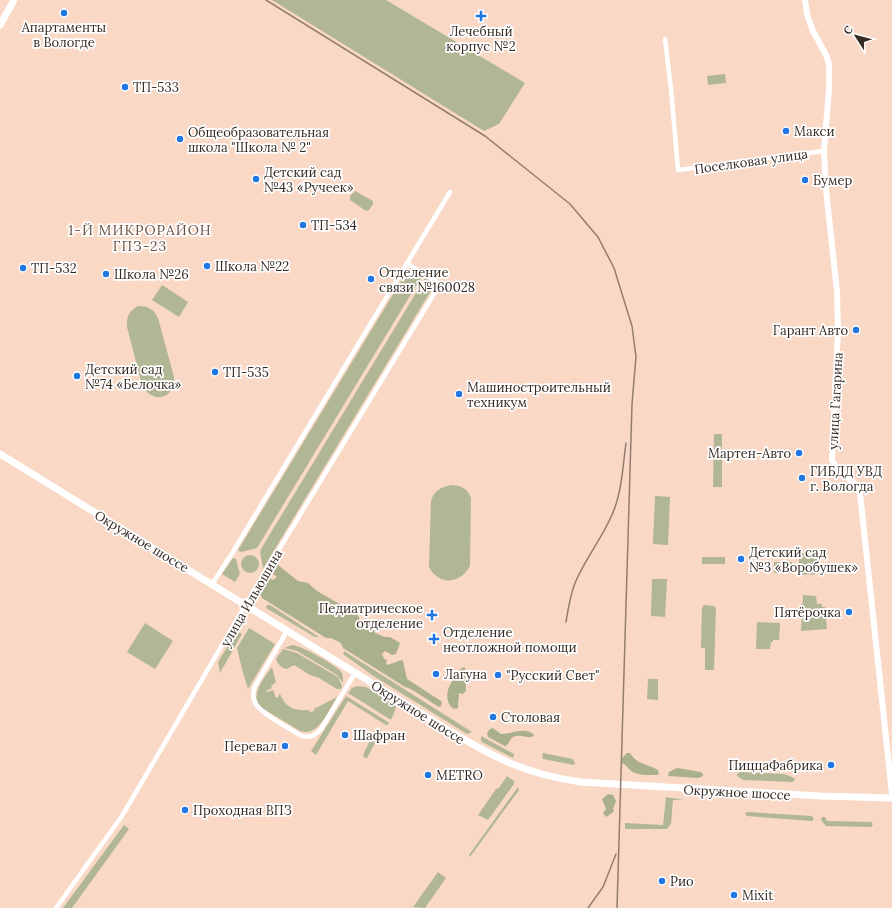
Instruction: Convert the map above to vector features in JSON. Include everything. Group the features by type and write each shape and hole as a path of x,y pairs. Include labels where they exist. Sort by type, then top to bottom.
{"main road":[{"path":"0,25 14,0"},
{"name":"Окружное шоссе","path":"0,454 355,673 487,753 512,765 544,776 581,782 820,796 892,798"}],"street":[{"name":"улица Гагарина","path":"805,0 807,14 812,29 826,55 829,64 829,88 824,151 826,190 837,291 838,330 832,460 835,467 855,483 860,493 892,794"},
{"name":"Поселковая улица","path":"665,38 678,170 824,151"},
{"path":"212,584 408,264 450,192"},
{"name":"улица Ильюшина","path":"56,908 122,816 246,605 440,284 408,264"},
{"path":"287,631 255,686 253,695 255,704 261,711 303,737 315,735 321,729 355,673"}],"green space":[{"path":"272,0 386,0 525,83 499,124 484,131"},
{"path":"725,74 726,83 708,85 707,76"},
{"path":"355,191 373,201 373,204 369,210 366,211 350,200 350,196"},
{"path":"409,268 422,276 257,548 241,552 238,550"},
{"path":"425,278 435,284 263,568 260,552 261,549"},
{"path":"162,285 188,302 179,317 152,300"},
{"path":"138,306 145,307 155,312 174,377 174,384 171,390 162,397 152,395 146,391 142,385 127,327 130,312"},
{"path":"714,434 722,434 722,487 713,487"},
{"path":"452,485 464,488 471,498 470,566 461,576 455,579 444,580 433,573 429,567 431,501 432,497 438,490"},
{"path":"655,496 670,497 668,545 653,544"},
{"path":"799,553 817,553 819,572 817,574 799,575"},
{"path":"246,555 254,555 259,560 257,571 254,573 246,573 241,568 241,560"},
{"path":"702,557 725,557 725,564 702,564"},
{"path":"233,558 236,559 240,574 235,582 222,574"},
{"path":"774,562 792,562 792,573 774,573"},
{"path":"278,565 298,581 308,583 317,591 357,614 363,625 368,623 373,626 375,633 385,637 390,637 400,643 396,654 392,655 385,651 382,654 384,659 387,660 386,663 388,665 401,660 403,661 407,679 441,701 441,706 439,707 416,692 405,687 343,648 341,643 331,638 326,638 262,598 260,594 269,578 273,580 277,577 272,573"},
{"path":"652,579 667,579 665,617 651,616"},
{"path":"803,595 816,596 817,604 822,604 822,607 825,607 827,629 801,631"},
{"path":"267,605 270,605 319,637 315,637 266,608"},
{"path":"704,605 714,606 716,608 714,670 705,670 705,648 701,648 702,608"},
{"path":"757,622 780,623 779,640 773,640 773,642 771,642 770,649 756,649"},
{"path":"145,623 173,641 155,669 127,652"},
{"path":"249,628 275,644 248,689 237,648"},
{"path":"237,631 242,634 220,673 218,662"},
{"path":"292,645 311,652 334,666 342,673 343,683 337,675 297,651 284,648"},
{"path":"283,649 297,653 338,677 342,686 341,689 337,689 294,665 287,669 282,667 276,659"},
{"path":"344,651 472,732 467,734 372,675 343,654"},
{"path":"272,667 276,682 271,686 272,688 266,691 273,690 276,698 280,694 287,705 294,709 308,710 310,712 314,711 314,709 337,697 318,727 306,732 300,731 262,708 258,704 258,689"},
{"path":"464,667 466,691 463,694 459,693 457,709 452,708 448,700 448,690 452,681"},
{"path":"648,679 658,679 658,700 647,699"},
{"path":"357,686 366,687 395,705 396,708 391,720 348,693 352,688"},
{"path":"346,696 389,724 386,725 348,701 316,755 311,751"},
{"path":"377,728 380,729 381,732 367,758 365,758 363,755"},
{"path":"493,728 501,734 527,731 534,735 532,737 514,737 505,746 488,737 487,733"},
{"path":"481,736 514,754 513,758 481,741"},
{"path":"543,753 573,759 575,763 574,765 543,759"},
{"path":"627,753 630,753 639,762 658,770 659,774 643,775 633,772 622,763 622,758"},
{"path":"677,768 701,772 703,776 698,778 668,776 669,772"},
{"path":"740,772 784,774 795,779 793,782 743,780 737,776"},
{"path":"507,776 514,781 514,784 488,820 478,815 496,789 499,788"},
{"path":"518,787 519,790 470,857 469,855"},
{"path":"608,794 613,795 616,801 613,809 614,811 606,817 603,813 606,809 602,799"},
{"path":"666,797 684,800 673,800 671,824 667,829 625,829 625,823 663,825"},
{"path":"747,812 812,816 814,819 812,821 747,816 745,814"},
{"path":"822,817 825,817 827,821 871,822 873,824 871,827 826,826 821,820"},
{"path":"124,825 129,829 72,908 63,908"},
{"path":"438,872 446,878 425,908 413,907"}],"railway":[{"path":"266,0 485,136 570,204 598,237 614,268 632,326 636,357 632,404 617,908"},
{"path":"566,622 570,598 575,583 584,564 610,520 617,502 626,443"},
{"path":"588,908 603,887 616,854"}],"place":[{"name":"Апартаменты в Вологде","path":"64,13"},
{"name":"Лечебный корпус №2","path":"481,16"},
{"name":"ТП-533","path":"125,87"},
{"name":"Макси","path":"786,131"},
{"name":"Общеобразовательная школа \"Школа № 2\"","path":"180,139"},
{"name":"Детский сад №43 «Ручеек»","path":"256,179"},
{"name":"Бумер","path":"805,180"},
{"name":"ТП-534","path":"303,225"},
{"name":"Школа №22","path":"207,266"},
{"name":"ТП-532","path":"23,268"},
{"name":"Школа №26","path":"106,274"},
{"name":"Отделение связи №160028","path":"371,279"},
{"name":"Гарант Авто","path":"856,330"},
{"name":"ТП-535","path":"215,372"},
{"name":"Детский сад №74 «Белочка»","path":"77,376"},
{"name":"Машиностроительный техникум","path":"459,394"},
{"name":"Мартен-Авто","path":"799,453"},
{"name":"ГИБДД УВД г. Вологда","path":"802,478"},
{"name":"Детский сад №3 «Воробушек»","path":"741,559"},
{"name":"Пятёрочка","path":"849,612"},
{"name":"Педиатрическое отделение","path":"432,615"},
{"name":"Отделение неотложной помощи","path":"434,639"},
{"name":"Лагуна","path":"436,674"},
{"name":"\"Русский Свет\"","path":"498,675"},
{"name":"Столовая","path":"493,717"},
{"name":"Шафран","path":"345,735"},
{"name":"Перевал","path":"285,746"},
{"name":"ПиццаФабрика","path":"831,765"},
{"name":"METRO","path":"428,775"},
{"name":"Проходная ВПЗ","path":"185,810"},
{"name":"Рио","path":"662,881"},
{"name":"Mixit","path":"734,895"}],"district":[{"name":"1-Й МИКРОРАЙОН ГПЗ-23","path":"140,238"}]}
